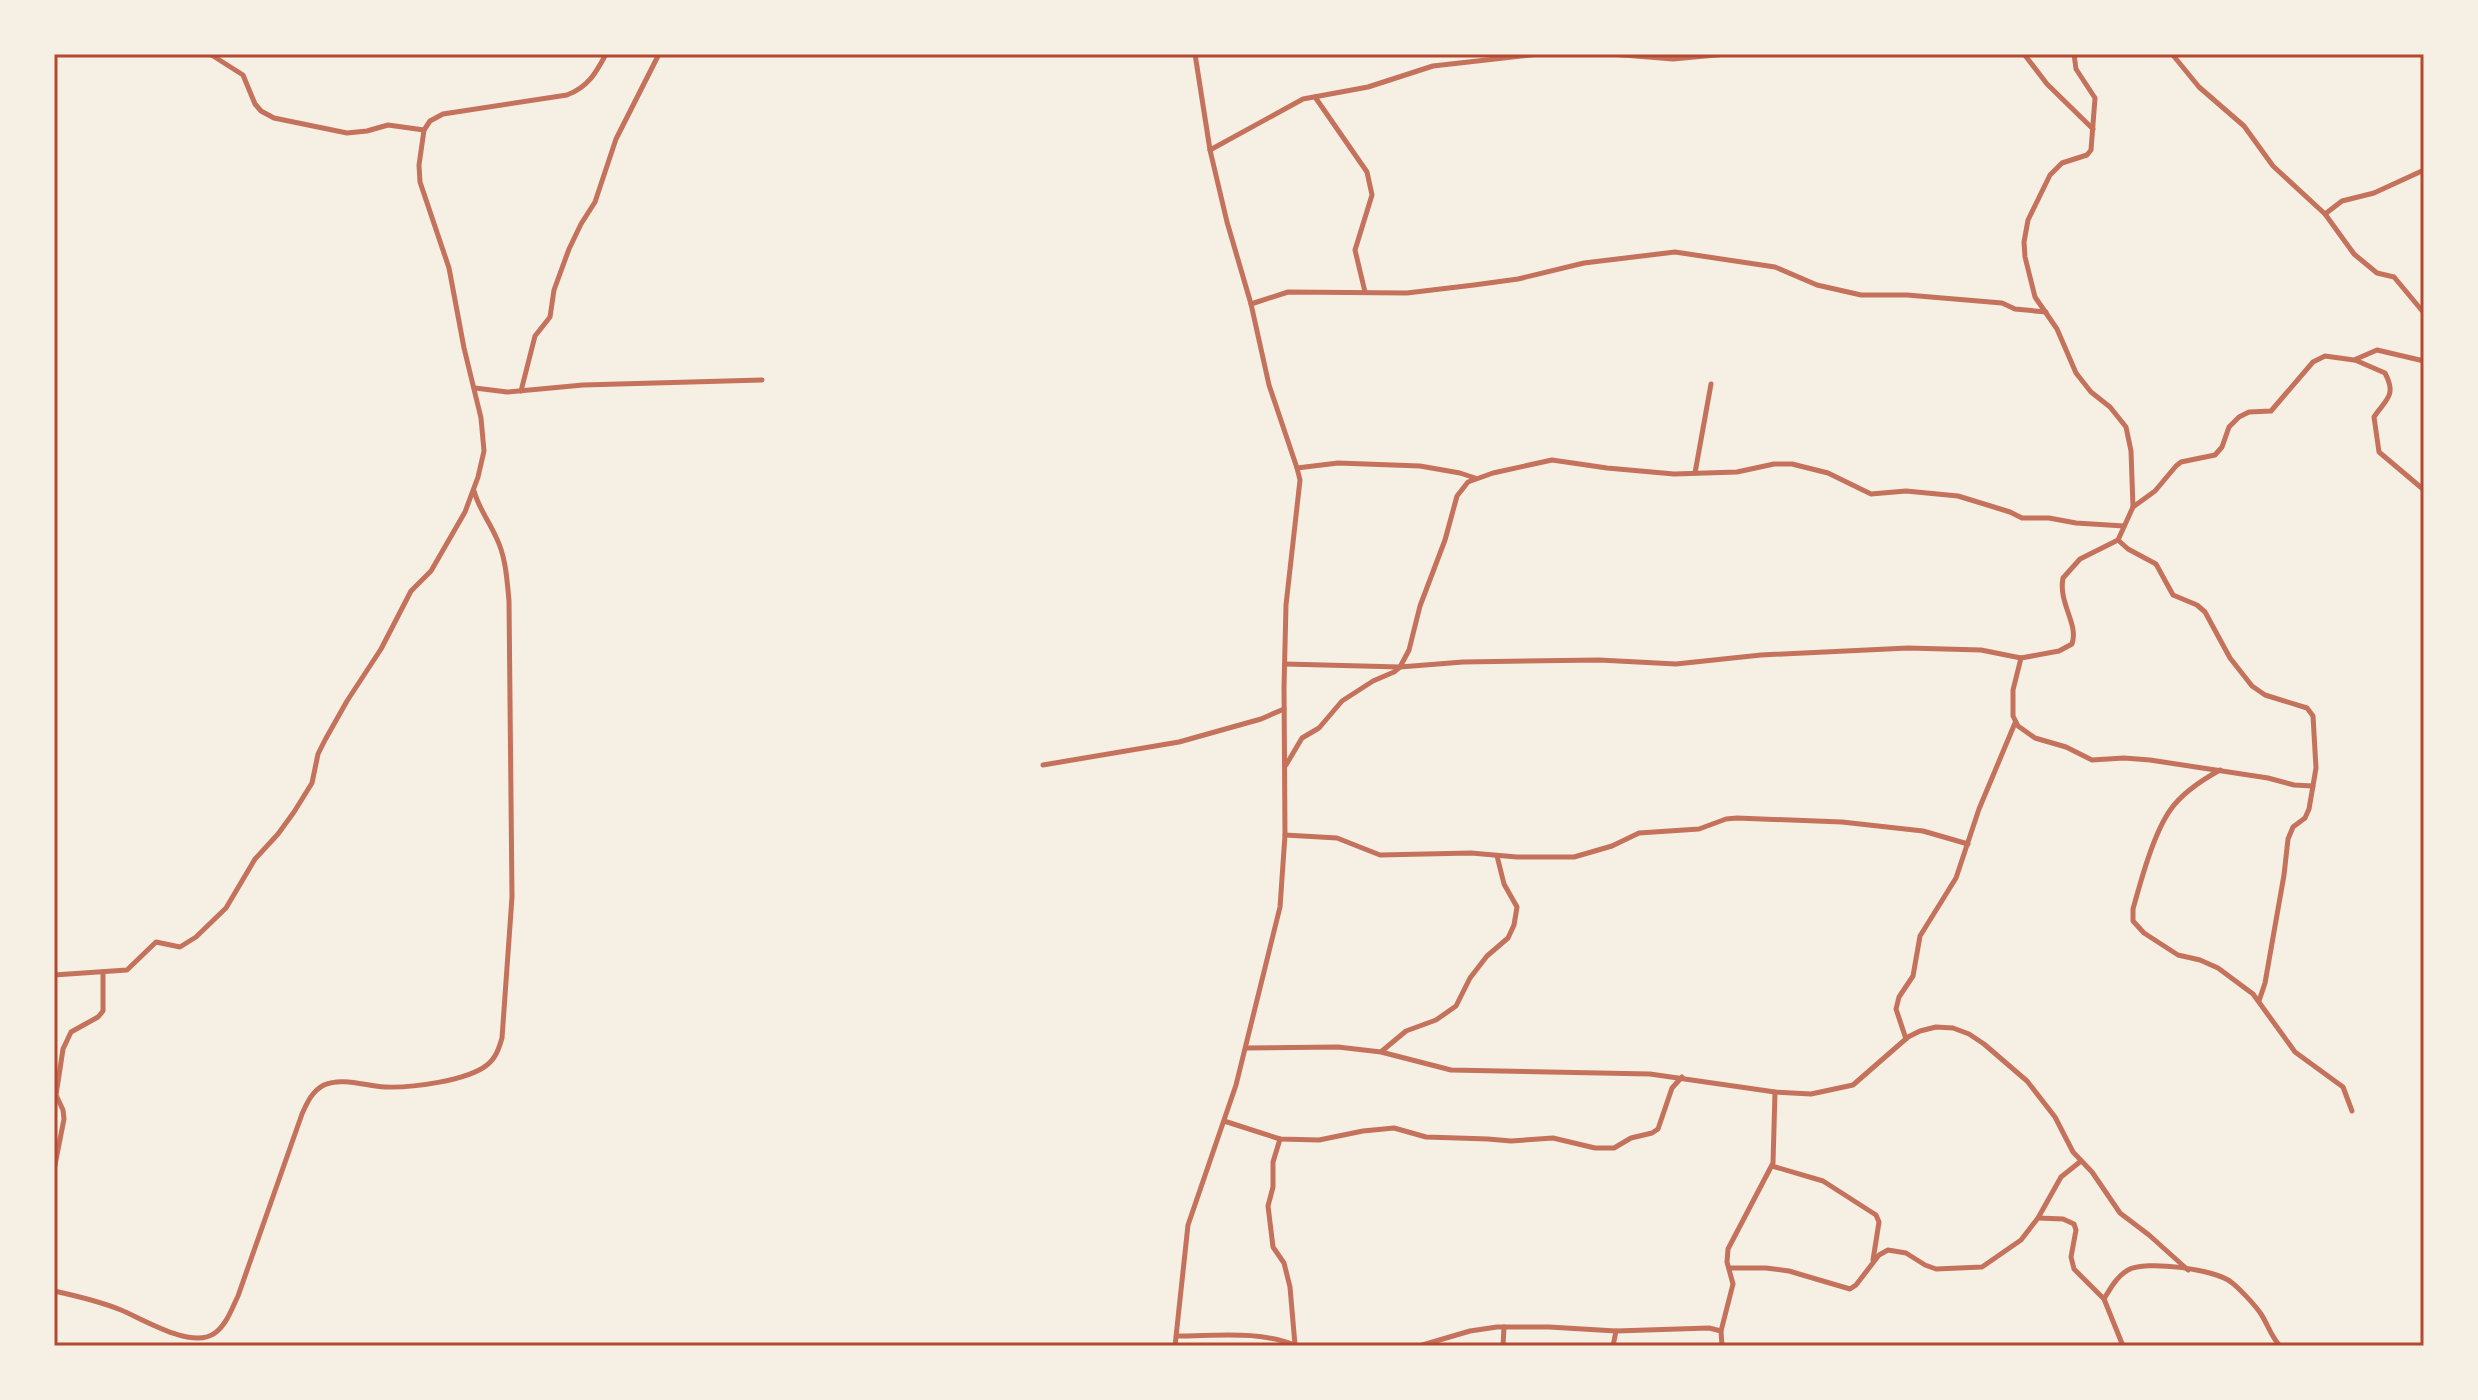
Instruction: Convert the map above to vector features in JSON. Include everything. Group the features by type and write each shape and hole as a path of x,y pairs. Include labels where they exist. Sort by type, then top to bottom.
{"street":[{"path":"210,54 243,75 255,104 274,118 347,133 388,125 424,130"},
{"path":"54,975 127,970 156,942 176,947 190,943 226,908 255,859 278,834 311,786 318,754 325,740 381,649 411,591 431,571 465,512 484,451 475,388 449,268 422,192 419,165 424,130 430,121 443,114 577,91 588,83 606,54"},
{"path":"521,391 535,336 550,317 554,290 569,249 595,202 616,139 659,54"},
{"path":"1175,1346 1188,1225 1246,1048 1280,907 1285,835 1286,605 1300,480 1269,385 1210,150 1195,54"},
{"path":"1210,150 1293,103 1368,87 1433,66 1539,54"},
{"path":"1610,54 1673,59 1727,54"},
{"path":"2024,54 2047,84 2093,129"},
{"path":"1285,664 1400,667 1463,662 1599,660 1676,664 1761,655 1908,648 1981,650 2021,658 2059,651 2072,644 2074,630 2064,604 2063,578 2080,559 2118,540 2133,507 2131,451 2126,427 2110,407 2083,383 2057,329 2035,297 2025,257 2028,220 2042,189 2055,169 2062,163 2088,154 2092,143 2095,98 2076,69 2074,54"},
{"path":"2172,54 2199,87 2244,126 2273,166 2325,214 2354,254 2377,273 2394,277 2424,313"},
{"path":"1315,97 1367,172 1370,202 1356,244 1365,292"},
{"path":"2325,214 2342,201 2374,193 2424,170"},
{"path":"1251,304 1288,292 1407,293 1489,283 1584,263 1675,252 1775,267 1817,285 1861,295 1907,295 2002,303 2015,309 2046,312"},
{"path":"2354,360 2377,350 2424,361"},
{"path":"2133,507 2155,491 2181,462 2215,455 2222,447 2229,427 2239,417 2249,412 2271,411 2313,362 2325,356 2354,360 2381,370 2387,376 2390,396 2374,417 2379,452 2424,490"},
{"path":"475,388 521,391 583,385 762,380"},
{"path":"1695,473 1711,384"},
{"path":"1285,765 1300,740 1319,728 1342,701 1400,667 1409,650 1453,506 1461,489 1475,478 1552,460 1674,474 1737,472 1774,464 1792,464 1828,473 1871,494 1906,491 1958,496 2022,518 2124,526"},
{"path":"1297,468 1338,463 1420,466 1475,478"},
{"path":"54,1291 100,1303 165,1330 192,1337 209,1336 223,1325 238,1296 302,1114 310,1097 318,1089 334,1082 386,1087 434,1082 476,1071 495,1057 502,1038 512,897 509,601 503,556 495,533 480,511 474,491"},
{"path":"2118,540 2156,564 2173,595 2197,605 2205,612 2226,653 2252,686 2265,695 2303,706 2310,711 2314,724 2316,760 2313,786 2307,815 2293,827 2288,839 2265,983 2259,1001"},
{"path":"2021,658 2013,690 2013,716 2022,730 2035,738 2066,747 2092,760 2150,760 2313,786"},
{"path":"1043,765 1179,742 1261,719 1284,709"},
{"path":"1906,1040 1897,1017 1897,1002 1913,976 1920,936 1936,907 1952,887 1979,809 2016,722"},
{"path":"2220,770 2185,794 2171,808 2162,824 2132,916 2144,933 2178,955 2218,968 2253,994 2295,1052 2343,1087 2352,1111"},
{"path":"1285,835 1337,838 1380,855 1471,853 1577,857 1639,833 1699,829 1737,818 1842,822 1923,831 1968,844"},
{"path":"1381,1052 1406,1031 1436,1020 1456,1006 1470,978 1487,956 1508,938 1517,907 1504,884 1497,856"},
{"path":"54,1170 64,1119 56,1095 63,1049 71,1032 103,1011 103,972"},
{"path":"1246,1048 1338,1047 1381,1052 1462,1071 1623,1073 1682,1077 1775,1092 1811,1094 1849,1087 1920,1031 1936,1027 1963,1031 1984,1044 2039,1094 2073,1152 2092,1172 2120,1213 2188,1270"},
{"path":"1224,1121 1280,1139 1319,1140 1394,1128 1426,1137 1511,1141 1553,1138 1595,1148 1614,1148 1631,1138 1658,1129 1672,1088 1682,1077"},
{"path":"1722,1346 1721,1331 1733,1284 1727,1259 1728,1249 1772,1166 1775,1092"},
{"path":"1177,1336 1256,1336 1296,1346 1290,1287 1284,1263 1273,1247 1268,1206 1273,1187 1273,1162 1280,1139"},
{"path":"1729,1268 1789,1271 1852,1289 1883,1252 1892,1250 1906,1253 1936,1269 1978,1268 2021,1240 2038,1218 2061,1177 2081,1161"},
{"path":"1772,1166 1823,1181 1876,1215 1879,1222 1872,1263"},
{"path":"2038,1218 2068,1220 2074,1224 2076,1230 2071,1257 2074,1269 2104,1299 2123,1346"},
{"path":"2104,1299 2118,1279 2132,1268 2153,1265 2217,1275 2231,1281 2261,1314 2271,1336 2280,1346"},
{"path":"1419,1346 1470,1331 1504,1327 1616,1331 1709,1328 1721,1331"},
{"path":"1503,1346 1504,1327"},
{"path":"1613,1346 1616,1331"}]}
